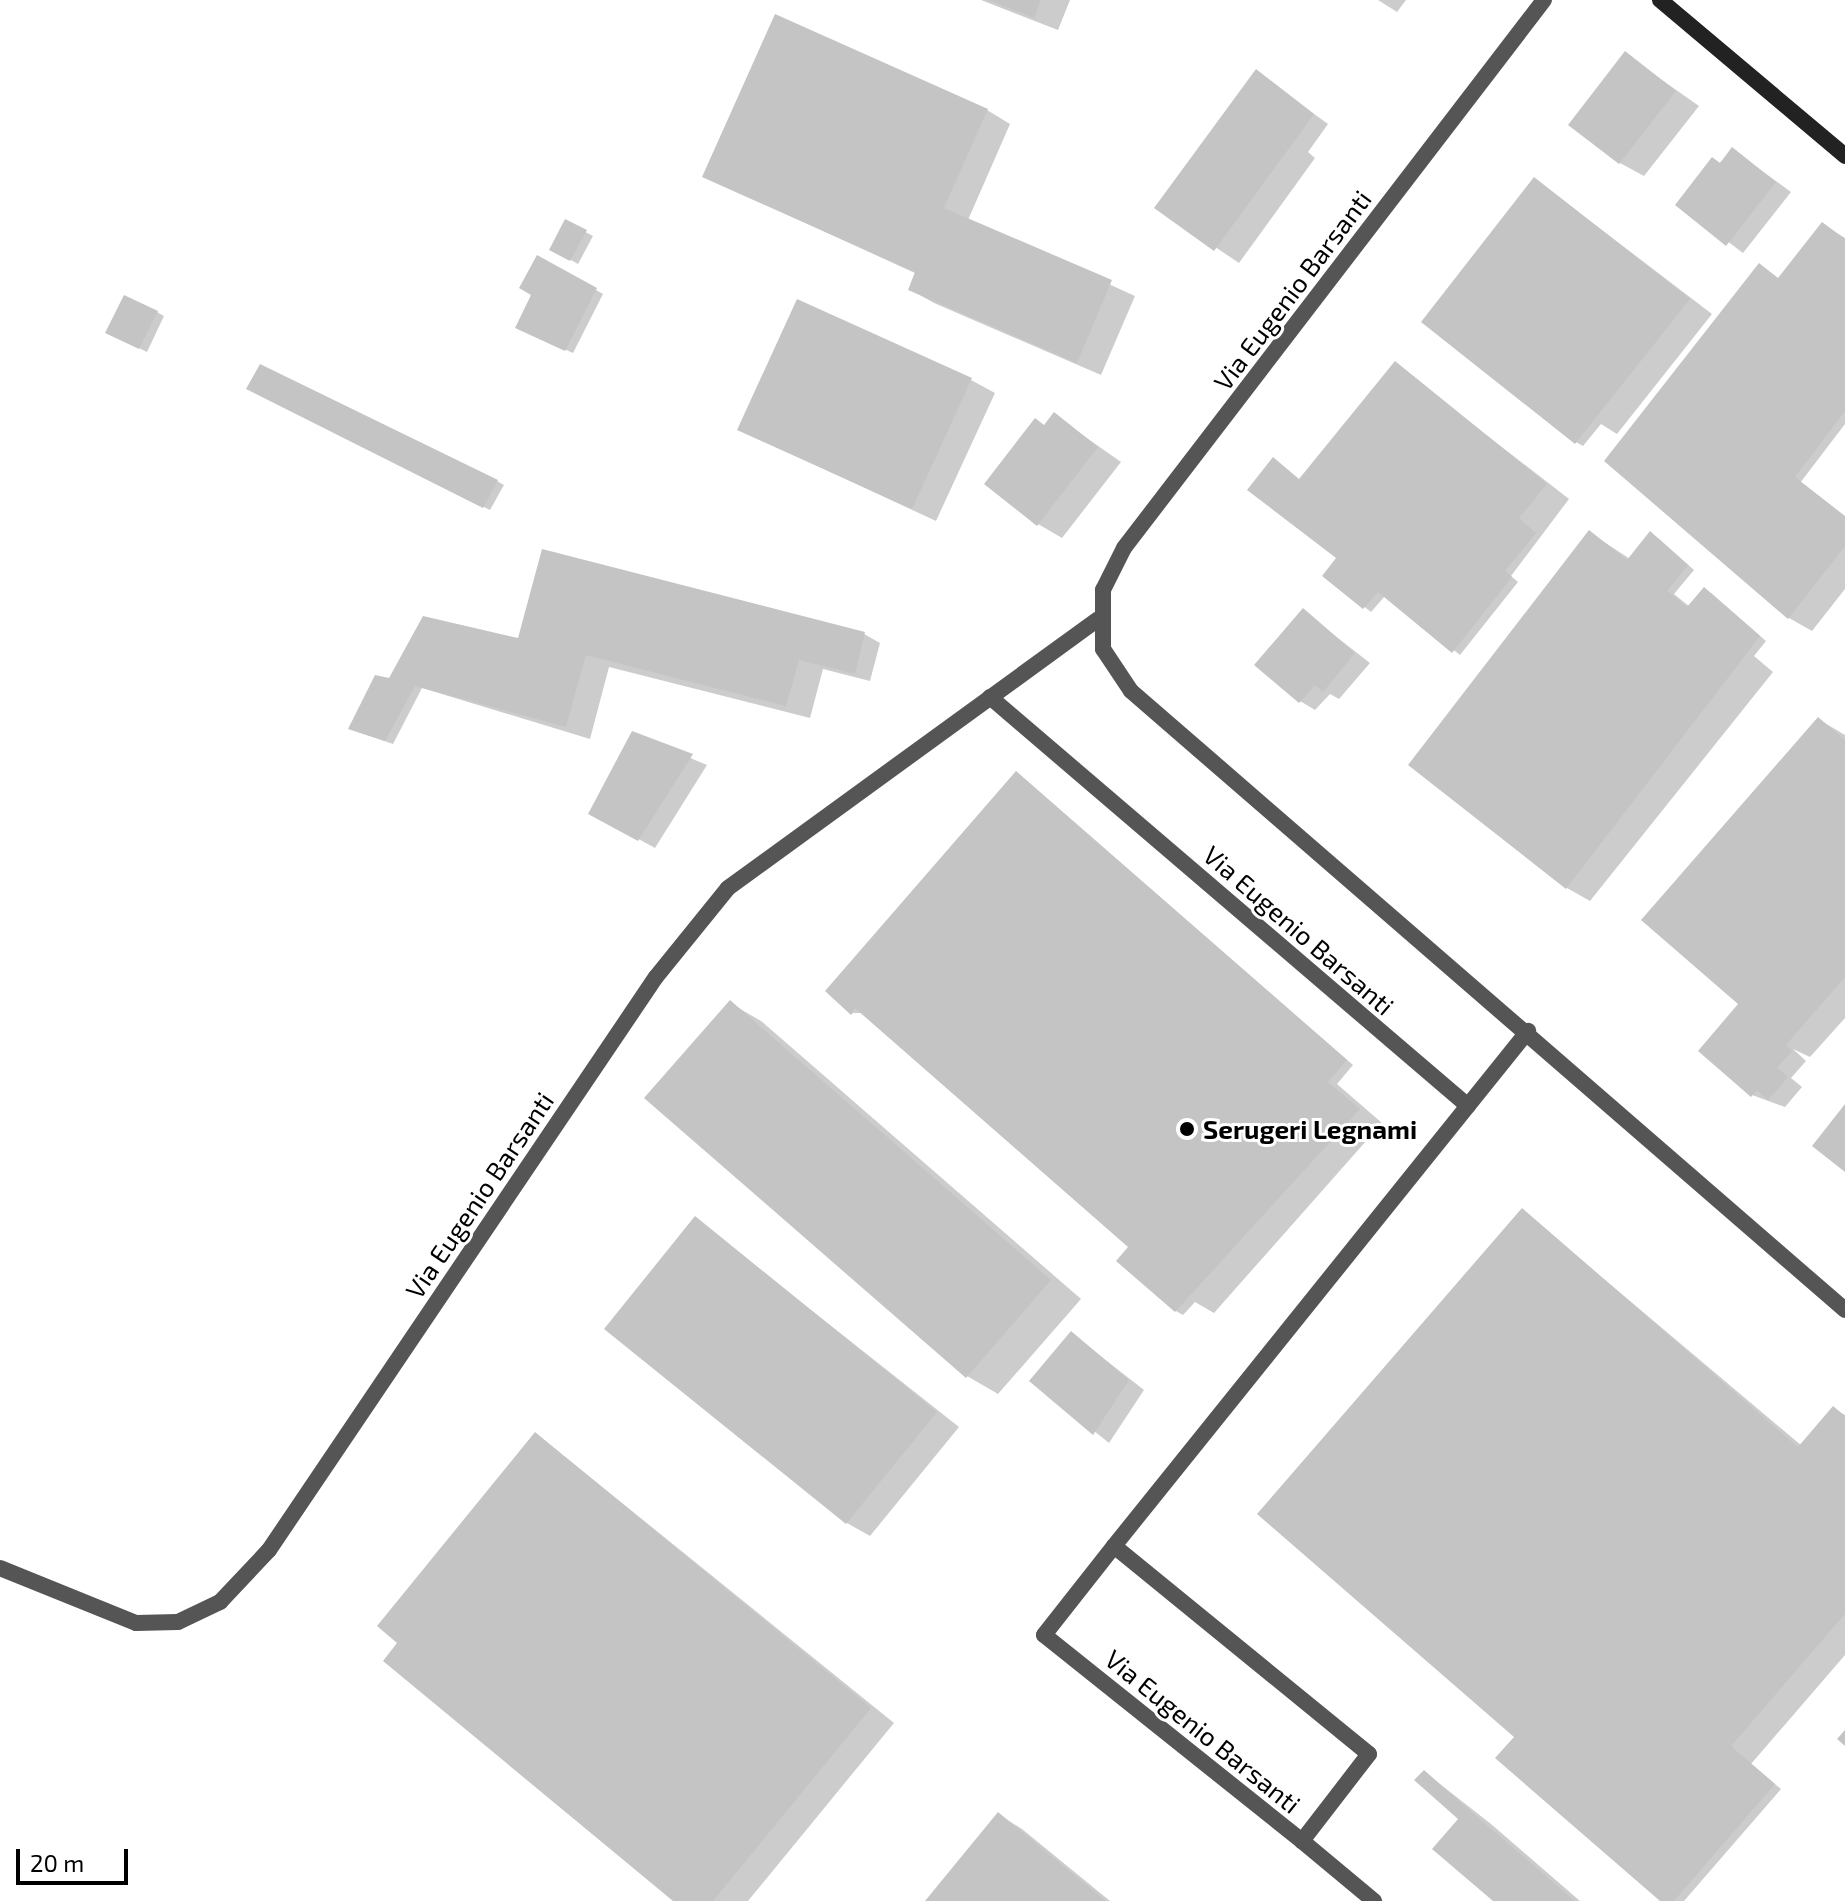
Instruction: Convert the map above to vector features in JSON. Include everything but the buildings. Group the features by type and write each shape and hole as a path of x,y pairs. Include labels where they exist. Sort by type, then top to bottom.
{"street":[{"name":"Via Eugenio Barsanti","path":"0,1568 136,1623 178,1622 220,1602 269,1550 656,977 728,888 1098,619 1124,548 1544,0"},
{"path":"1660,0 1845,156"},
{"path":"1098,619 1103,649 1131,691 1528,1031 1845,1310"},
{"name":"Via Eugenio Barsanti","path":"990,697 1468,1106"},
{"name":"Via Eugenio Barsanti","path":"1114,1546 1369,1754 1302,1841 1044,1635 1114,1546 1528,1031"},
{"path":"1302,1841 1374,1901"}],"place":[{"name":"Serugeri Legnami","path":"1187,1129"}]}
